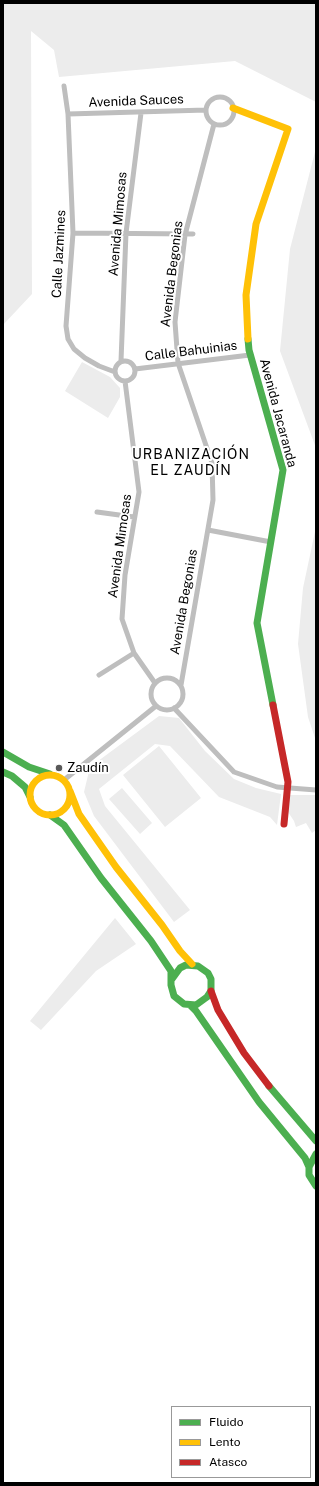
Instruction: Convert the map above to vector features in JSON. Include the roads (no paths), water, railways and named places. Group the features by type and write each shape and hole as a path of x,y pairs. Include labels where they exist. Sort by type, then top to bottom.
{"main road":[{"name":"Avenida Jacaranda","path":"233,108 288,129 256,224 246,295 250,355 283,470 257,623 288,782 284,824"},
{"path":"3,752 29,767 64,780 79,814 99,843 180,951 192,964 204,969 208,973 211,985 210,991 202,1002 190,1005 184,1004 174,996 171,985 171,971 142,927 101,878 64,825 50,815 39,812 34,808 25,787 12,776 3,772"},
{"path":"30,797 33,784 37,779 50,774"},
{"path":"50,815 62,811 67,806 70,800 70,791"},
{"path":"172,979 180,968 192,964"},
{"path":"210,991 218,1010 244,1053 272,1090 316,1141"},
{"path":"190,1005 196,1011 258,1102 305,1158 309,1167 309,1175 316,1186"},
{"path":"309,1167 316,1154"}],"street":[{"name":"Calle Jazmines","path":"64,86 68,114 73,233 66,326 68,339 74,349 85,358 115,372"},
{"path":"221,97 228,100 233,108 233,116 226,124 214,124 208,118 206,110 212,100 221,97"},
{"name":"Avenida Sauces","path":"68,114 141,114 206,110"},
{"name":"Avenida Mimosas","path":"121,361 126,233 141,114"},
{"name":"Avenida Begonias","path":"181,685 213,500 212,463 178,363 175,322 185,235 214,124"},
{"path":"73,233 193,234"},
{"name":"Calle Bahuinias","path":"135,369 250,355"},
{"path":"121,361 129,362 135,369 133,377 125,381 119,378 115,372 116,366 121,361"},
{"name":"Avenida Mimosas","path":"125,381 140,492 134,517 125,575 122,619 134,653 154,682"},
{"path":"97,512 134,517"},
{"path":"208,530 271,542"},
{"path":"99,675 134,653"},
{"path":"166,677 172,678 181,685 183,695 182,700 174,708 167,710 156,706 151,699 150,693 154,682 166,677"},
{"path":"64,780 156,706"},
{"path":"174,708 234,772 265,784 287,788 316,790"}],"place":[{"name":"Zaudín","path":"59,768"}],"district":[{"name":"URBANIZACIÓN EL ZAUDÍN","path":"191,464"}]}
